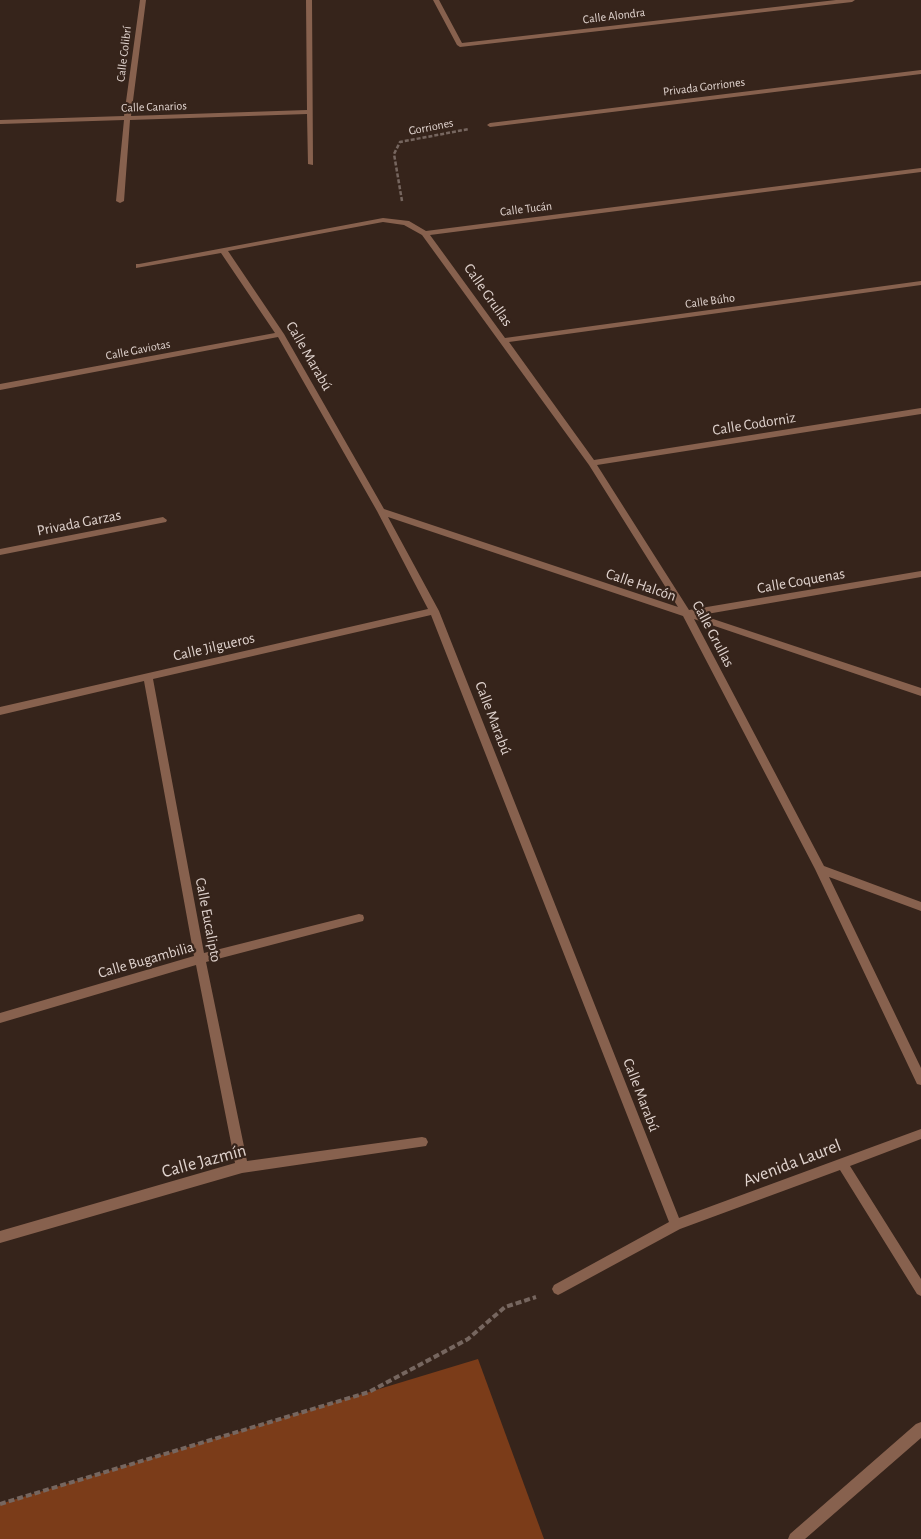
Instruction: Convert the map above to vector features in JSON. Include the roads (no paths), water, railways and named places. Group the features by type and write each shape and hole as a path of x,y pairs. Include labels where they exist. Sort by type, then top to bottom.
{"street":[{"name":"Calle Colibrí","path":"120,201 127,119 143,0"},
{"path":"309,0 311,164"},
{"name":"Calle Alondra","path":"436,0 460,45 852,0"},
{"name":"Privada Gorriones","path":"490,125 921,72"},
{"name":"Calle Canarios","path":"0,122 309,112"},
{"name":"Calle Tucán","path":"425,233 921,170"},
{"path":"139,266 383,220 406,223 425,233"},
{"name":"Calle Grullas","path":"425,233 592,464 687,614 820,869 921,1080"},
{"name":"Calle Marabú","path":"224,251 280,334 381,511 434,611 676,1225"},
{"name":"Calle Búho","path":"502,341 921,282"},
{"name":"Calle Gaviotas","path":"0,387 280,334"},
{"name":"Calle Codorniz","path":"592,464 921,411"},
{"name":"Calle Halcón","path":"381,511 921,692"},
{"name":"Privada Garzas","path":"0,552 162,520"},
{"name":"Calle Coquenas","path":"687,614 921,574"},
{"name":"Calle Jilgueros","path":"0,711 434,611"},
{"name":"Calle Eucalipto","path":"148,678 200,959 242,1167"},
{"path":"820,869 921,906"},
{"name":"Calle Bugambilia","path":"0,1018 200,959 359,918"},
{"name":"Avenida Laurel","path":"558,1289 676,1225 921,1134"},
{"name":"Calle Jazmín","path":"0,1237 242,1167 422,1142"},
{"path":"842,1163 921,1290"},
{"path":"795,1539 921,1429"}]}
